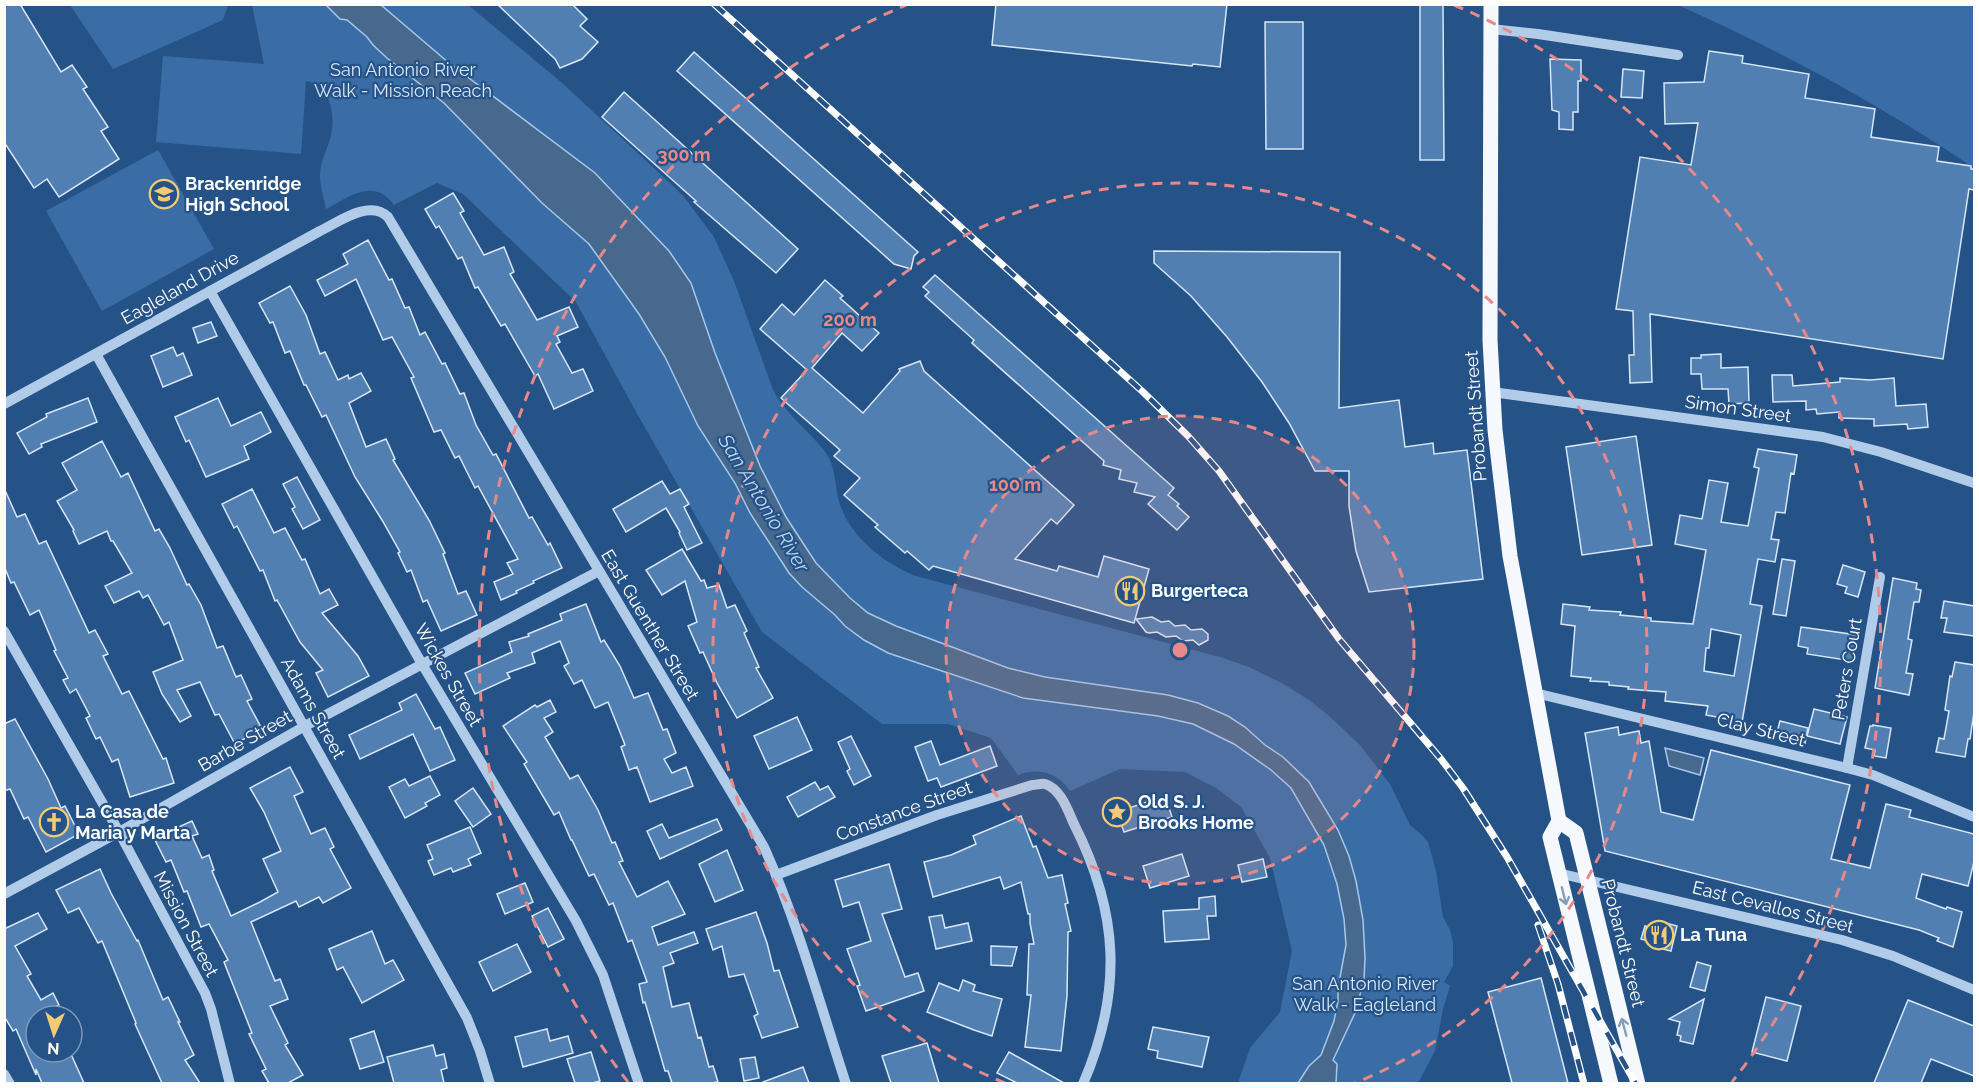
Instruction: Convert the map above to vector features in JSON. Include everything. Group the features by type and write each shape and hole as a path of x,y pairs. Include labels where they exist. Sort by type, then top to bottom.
{"main road":[{"name":"Probandt Street","path":"1491,4 1490,340 1492,392 1503,506 1559,820 1550,837 1611,1083"},
{"name":"Probandt Street","path":"1559,820 1576,832 1638,1083"}],"street":[{"path":"1491,29 1678,55"},
{"name":"Eagleland Drive","path":"4,404 346,218 375,209"},
{"name":"East Guenther Street","path":"375,209 388,217 764,847 776,875 846,1083"},
{"name":"Wickes Street","path":"210,291 422,664 576,921 603,975 639,1083"},
{"name":"Adams Street","path":"96,354 467,1018 490,1083"},
{"name":"Simon Street","path":"1492,392 1823,437 1853,443 1974,483"},
{"name":"Barbe Street","path":"4,894 119,832 305,726 599,571"},
{"name":"Peters Court","path":"1847,768 1880,576"},
{"name":"Mission Street","path":"4,631 119,832 205,993 230,1083"},
{"name":"Clay Street","path":"1535,693 1873,775 1974,817"},
{"name":"Constance Street","path":"776,875 937,815 1032,785 1045,784 1056,791 1089,853 1099,880 1110,936 1109,994 1104,1022 1083,1083"},
{"name":"East Cevallos Street","path":"1558,873 1842,940 1893,956 1974,990"},
{"path":"4,1074 10,1083"}],"green space":[{"path":"70,5 228,5 223,20 113,69"},
{"name":"San Antonio River Walk - Eagleland","path":"252,5 468,5 561,82 671,184 684,197 714,237 734,281 773,390 778,399 826,453 833,469 838,498 843,511 849,524 868,546 891,563 916,576 1220,657 1249,667 1282,683 1328,715 1359,744 1390,784 1410,825 1428,842 1436,871 1443,917 1450,930 1453,943 1453,966 1444,982 1450,986 1435,1051 1418,1083 1238,1083 1250,1048 1280,1012 1292,951 1270,858 1241,807 1216,788 1185,772 1120,769 1070,791 1060,780 1047,773 1033,772 1018,775 991,738 948,724 882,724 762,632 576,302 463,194 437,183 394,205 378,192 370,191 352,195 326,209 320,171 331,135 333,118 326,94 321,88 306,81 301,154 156,142 163,56 264,64"},
{"path":"1678,5 1974,5 1974,168 1903,122 1830,80"},
{"path":"158,150 214,249 102,311 46,211"}],"water":[{"name":"San Antonio River","path":"326,5 381,5 449,63 595,173 669,251 691,283 715,353 760,466 786,517 816,563 868,613 896,626 1008,668 1045,677 1168,695 1198,703 1228,716 1245,727 1283,757 1309,782 1338,830 1349,856 1363,920 1364,980 1355,1013 1333,1060 1337,1064 1336,1083 1298,1083 1309,1066 1321,1055 1334,1021 1346,945 1344,919 1337,884 1324,845 1291,788 1271,770 1234,744 1193,724 1158,716 1023,698 888,653 845,626 789,573 698,426 665,357 639,314 589,244 542,203 444,103 387,58 347,20 340,19"},
{"path":"1665,748 1704,758 1700,775 1669,766"}],"building":[{"path":"4,4 20,4 61,72 72,65 87,87 83,89 108,127 101,131 119,159 59,197 47,179 34,188 4,142"},
{"path":"497,4 572,4 587,19 580,26 598,42 582,59 560,68 555,59"},
{"path":"996,4 1227,4 1220,67 992,45"},
{"path":"1420,4 1443,4 1444,160 1420,160"},
{"path":"1265,22 1303,22 1303,149 1266,149"},
{"path":"1709,51 1743,56 1742,63 1809,74 1805,98 1875,109 1871,137 1939,147 1937,161 1971,166 1971,169 1974,169 1974,190 1969,189 1943,359 1650,314 1652,382 1630,383 1629,355 1634,355 1633,311 1616,309 1640,157 1691,165 1698,123 1665,124 1664,83 1704,82"},
{"path":"694,52 918,252 914,256 911,269 894,264 677,71"},
{"path":"1550,59 1581,60 1578,112 1573,112 1573,130 1559,129 1559,112 1552,110"},
{"path":"1623,69 1644,71 1642,98 1621,97"},
{"path":"624,92 798,249 776,273 694,202 696,201 602,117"},
{"path":"453,193 464,211 460,213 484,255 504,247 514,272 510,274 537,320 569,307 578,327 557,336 560,342 556,344 572,373 583,369 593,391 554,409 538,374 535,376 505,324 501,326 478,287 475,288 462,257 458,259 439,226 436,228 425,209"},
{"path":"368,240 389,280 392,279 405,308 409,307 420,335 425,332 442,364 445,363 460,394 464,393 476,425 493,455 496,454 529,518 532,517 548,545 550,543 562,568 533,581 534,583 501,600 494,582 513,574 507,563 518,559 478,486 475,488 459,456 455,458 441,430 434,432 411,378 414,377 392,337 383,340 356,279 325,296 317,280 348,264 343,254"},
{"path":"1154,251 1340,252 1339,408 1399,400 1405,447 1433,443 1434,454 1467,450 1483,579 1369,592 1356,551 1349,506 1349,471 1315,471 1289,423 1262,382 1191,296 1154,263"},
{"path":"935,275 1174,488 1168,495 1189,517 1177,530 1148,504 1155,497 1134,492 1137,483 1119,479 1121,470 1103,465 1104,461 972,343 974,340 925,296 929,292 923,287"},
{"path":"825,280 843,296 840,298 879,333 862,351 842,333 812,368 863,413 900,371 899,369 920,361 924,371 1074,505 1057,524 1051,519 1015,559 1057,571 1059,566 1098,577 1104,556 1149,569 1134,623 933,566 929,570 875,527 878,525 844,495 860,478 834,456 840,450 781,398 807,370 760,329 782,304 794,315"},
{"path":"290,286 306,315 320,354 325,352 338,380 348,375 349,379 361,373 371,391 349,403 366,447 386,439 395,459 393,460 429,520 445,553 443,554 458,594 466,591 477,615 441,631 427,600 423,602 411,570 407,572 398,553 400,552 355,477 326,415 322,417 304,385 290,351 285,353 273,322 270,323 259,303"},
{"path":"211,322 217,336 198,343 193,328"},
{"path":"173,347 177,356 183,353 192,375 163,387 151,356"},
{"path":"1721,354 1721,368 1748,367 1749,403 1729,404 1728,389 1702,389 1701,374 1691,374 1691,358"},
{"path":"1772,375 1792,375 1793,386 1840,382 1840,378 1870,380 1894,378 1896,406 1926,404 1928,427 1908,429 1907,424 1874,426 1874,419 1839,418 1839,412 1817,414 1816,409 1806,410 1806,401 1773,402"},
{"path":"88,398 97,422 41,444 42,447 29,454 17,433 47,417 46,414"},
{"path":"218,398 231,426 261,412 271,432 244,446 249,459 206,477 189,440 186,442 175,417"},
{"path":"1636,436 1652,545 1582,555 1566,447"},
{"path":"102,441 121,477 128,473 155,531 159,529 187,585 189,584 201,605 217,648 223,646 236,677 241,675 252,699 247,701 262,729 235,744 219,714 215,715 200,682 177,690 191,716 180,722 162,694 153,672 183,660 169,622 164,625 148,595 143,598 139,591 114,603 105,586 132,573 107,531 79,544 74,530 57,501 77,490 62,463"},
{"path":"1758,449 1797,455 1794,474 1791,473 1785,513 1776,512 1771,539 1779,540 1775,562 1758,559 1750,604 1762,606 1742,722 1706,715 1708,706 1665,701 1666,692 1628,689 1629,687 1609,685 1609,682 1590,681 1591,678 1571,676 1575,626 1561,624 1563,604 1590,607 1589,610 1621,612 1620,615 1651,618 1651,621 1693,624 1706,550 1675,544 1680,515 1702,519 1709,480 1728,483 1721,522 1748,526 1759,468 1754,467","holes":["1711,629 1741,635 1734,676 1704,671 1706,648 1709,648"]},
{"path":"297,477 320,520 303,529 292,509 295,507 283,484"},
{"path":"662,481 670,494 680,489 689,504 684,507 702,543 687,550 666,508 626,532 613,509"},
{"path":"4,488 17,517 25,514 39,544 46,541 89,633 95,630 108,654 103,656 122,694 129,691 163,759 166,758 174,783 130,797 118,759 112,762 100,737 96,739 86,718 90,716 76,689 70,693 63,680 68,678 54,651 56,650 39,610 30,615 4,566"},
{"path":"252,489 274,533 285,528 302,560 305,559 320,594 329,589 338,605 322,613 358,656 369,676 328,697 316,673 323,670 300,642 277,600 275,601 263,570 260,571 237,526 234,528 222,504"},
{"path":"682,549 707,588 719,585 727,608 735,605 747,631 744,633 759,667 756,668 773,698 737,718 703,652 700,653 688,626 697,622 685,581 662,595 646,570"},
{"path":"1782,559 1795,561 1786,616 1773,614"},
{"path":"1843,565 1865,572 1858,597 1845,593 1847,587 1837,584"},
{"path":"1893,578 1917,583 1916,589 1921,590 1919,602 1914,602 1908,639 1912,640 1906,673 1913,674 1909,695 1875,688"},
{"path":"1944,601 1974,606 1974,636 1944,632 1947,618 1941,618"},
{"path":"586,604 601,642 604,640 620,666 634,698 648,693 663,730 667,729 676,753 664,759 672,773 686,767 693,786 650,802 637,767 629,770 621,747 625,745 608,702 595,708 582,680 574,684 564,666 569,663 560,641 532,653 535,663 507,673 510,678 475,694 465,673 512,652 509,642 529,636 528,634 562,620 560,614"},
{"path":"1152,617 1161,622 1169,621 1175,626 1185,625 1191,630 1202,629 1208,634 1208,640 1199,645 1193,640 1183,641 1176,636 1166,637 1157,632 1146,632 1136,619"},
{"path":"1801,627 1857,635 1852,661 1807,654 1808,648 1798,646"},
{"path":"1955,662 1974,665 1974,712 1965,757 1936,752 1939,738 1944,739 1949,711 1945,710 1950,676 1952,677"},
{"path":"416,694 435,729 440,727 455,760 430,771 413,734 360,759 349,735 402,710 399,703"},
{"path":"550,700 556,712 544,718 553,732 545,737 570,779 578,775 598,810 612,843 615,842 623,861 619,862 637,897 668,881 685,914 652,927 658,945 694,932 698,943 670,953 674,963 663,967 672,1007 689,1003 698,1038 701,1037 709,1067 713,1066 718,1082 672,1083 668,1071 665,1071 645,1002 643,1003 639,984 647,982 632,940 628,942 613,903 609,905 594,874 589,876 559,812 554,815 524,764 527,762 503,726 535,705 537,707"},
{"path":"1814,709 1847,717 1840,744 1807,736"},
{"path":"797,717 812,750 769,769 754,736"},
{"path":"15,719 61,808 65,806 79,834 46,852 28,817 24,819 10,789 4,791 4,724"},
{"path":"1780,721 1808,728 1805,743 1776,736"},
{"path":"1870,726 1891,728 1886,758 1874,756 1875,750 1865,748"},
{"path":"1618,727 1619,735 1639,731 1641,743 1649,741 1661,812 1693,820 1711,750 1850,785 1831,859 1870,868 1886,804 1911,810 1909,817 1974,834 1974,862 1968,886 1922,874 1916,898 1962,912 1953,947 1919,930 1605,851 1585,733"},
{"path":"851,736 871,776 854,785 847,771 850,769 838,742"},
{"path":"931,741 940,765 990,746 997,766 941,787 937,778 928,781 915,747"},
{"path":"290,767 303,792 294,796 311,834 325,828 334,847 330,849 351,888 323,903 319,897 299,907 296,901 251,922 275,981 280,979 288,999 270,1006 288,1043 285,1045 303,1075 288,1083 269,1083 262,1071 266,1069 249,1034 252,1033 224,962 228,960 209,924 201,927 187,891 184,892 171,860 166,862 154,838 192,821 198,834 192,836 202,858 209,855 214,870 212,871 231,916 260,902 278,892 263,859 281,851 264,812 250,788"},
{"path":"430,776 440,795 425,803 427,806 405,818 389,787 405,779 409,786"},
{"path":"815,782 820,790 828,786 835,797 798,817 787,797"},
{"path":"473,788 491,814 473,827 455,801"},
{"path":"1165,796 1172,817 1124,832 1117,812"},
{"path":"1021,816 1048,878 1062,875 1068,903 1065,904 1071,931 1068,932 1067,996 1061,1051 1025,1047 1031,995 1027,995 1029,944 1034,944 1030,914 1028,914 1021,882 1004,889 1000,877 933,897 924,862 951,855 976,844 973,836"},
{"path":"717,819 722,830 660,859 647,831 662,824 669,838"},
{"path":"470,827 481,853 468,859 471,865 453,872 451,868 434,875 428,861 433,859 427,845"},
{"path":"727,850 743,890 715,902 699,864"},
{"path":"1182,854 1189,876 1150,888 1143,866"},
{"path":"1263,859 1267,877 1242,882 1238,865"},
{"path":"889,864 902,909 882,914 905,977 918,973 924,991 866,1011 857,986 860,985 847,949 871,941 859,902 843,907 835,880"},
{"path":"100,869 138,940 163,1000 168,997 180,1022 178,1022 194,1055 185,1060 200,1083 162,1083 135,1024 102,941 98,943 79,908 68,913 56,890"},
{"path":"525,883 533,902 505,914 497,894"},
{"path":"1215,896 1216,916 1207,916 1209,939 1165,942 1163,911 1199,909 1199,898"},
{"path":"548,908 564,939 548,947 532,916"},
{"path":"756,912 774,971 779,970 798,1027 762,1038 754,1016 758,1014 744,974 729,977 722,946 713,950 706,929"},
{"path":"38,913 47,929 15,946 31,974 27,976 41,1000 53,993 58,1004 24,1004 24,1047 16,1029 13,1031 4,1016 4,929"},
{"path":"942,915 945,928 968,923 972,941 936,949 929,917"},
{"name":"La Tuna","path":"1662,922 1677,926 1671,951 1659,948 1659,944 1641,939 1645,926 1660,930"},
{"path":"372,931 385,964 393,960 404,980 362,1003 343,967 337,970 329,949"},
{"path":"517,944 531,972 493,991 479,962"},
{"path":"991,946 1017,947 1012,966 991,965"},
{"path":"1697,962 1711,966 1705,991 1690,987"},
{"path":"1541,978 1568,1083 1512,1083 1488,992"},
{"path":"963,980 975,985 973,991 1002,999 992,1036 927,1012 939,983 959,991"},
{"path":"1766,997 1801,1006 1787,1061 1752,1052"},
{"path":"1704,999 1693,1044 1680,1041 1681,1036 1677,1035 1680,1022 1669,1019"},
{"path":"1908,1000 1974,1026 1974,1076 1931,1059 1921,1083 1874,1083"},
{"path":"1153,1027 1209,1037 1202,1067 1157,1058 1158,1051 1148,1049"},
{"path":"547,1029 550,1041 568,1036 573,1053 523,1067 515,1037"},
{"path":"374,1031 384,1062 360,1069 350,1039"},
{"path":"927,1043 939,1083 891,1083 882,1056"},
{"path":"433,1045 436,1056 444,1054 447,1068 441,1070 444,1083 394,1083 387,1057"},
{"path":"591,1052 600,1081 575,1083 567,1059"},
{"path":"1009,1052 1064,1083 1017,1083 997,1073"},
{"path":"755,1057 759,1078 744,1081 740,1059"},
{"path":"31,1064 75,1064 84,1083 42,1083 36,1069 36,1075"},
{"path":"803,1067 809,1083 763,1083 763,1082"}],"railway":[{"path":"714,4 1142,391 1188,436 1219,471 1339,639 1463,788 1507,857 1636,1084"},
{"path":"1538,925 1558,984 1584,1084"}],"place":[{"name":"Brackenridge High School","path":"164,194"},
{"name":"Burgerteca","path":"1130,591"},
{"name":"Old S. J. Brooks Home","path":"1117,812"},
{"name":"La Casa de Maria y Marta","path":"54,822"},
{"name":"La Tuna","path":"1659,935"}],"park label":[{"name":"San Antonio River Walk - Mission Reach","path":"403,80"}]}
